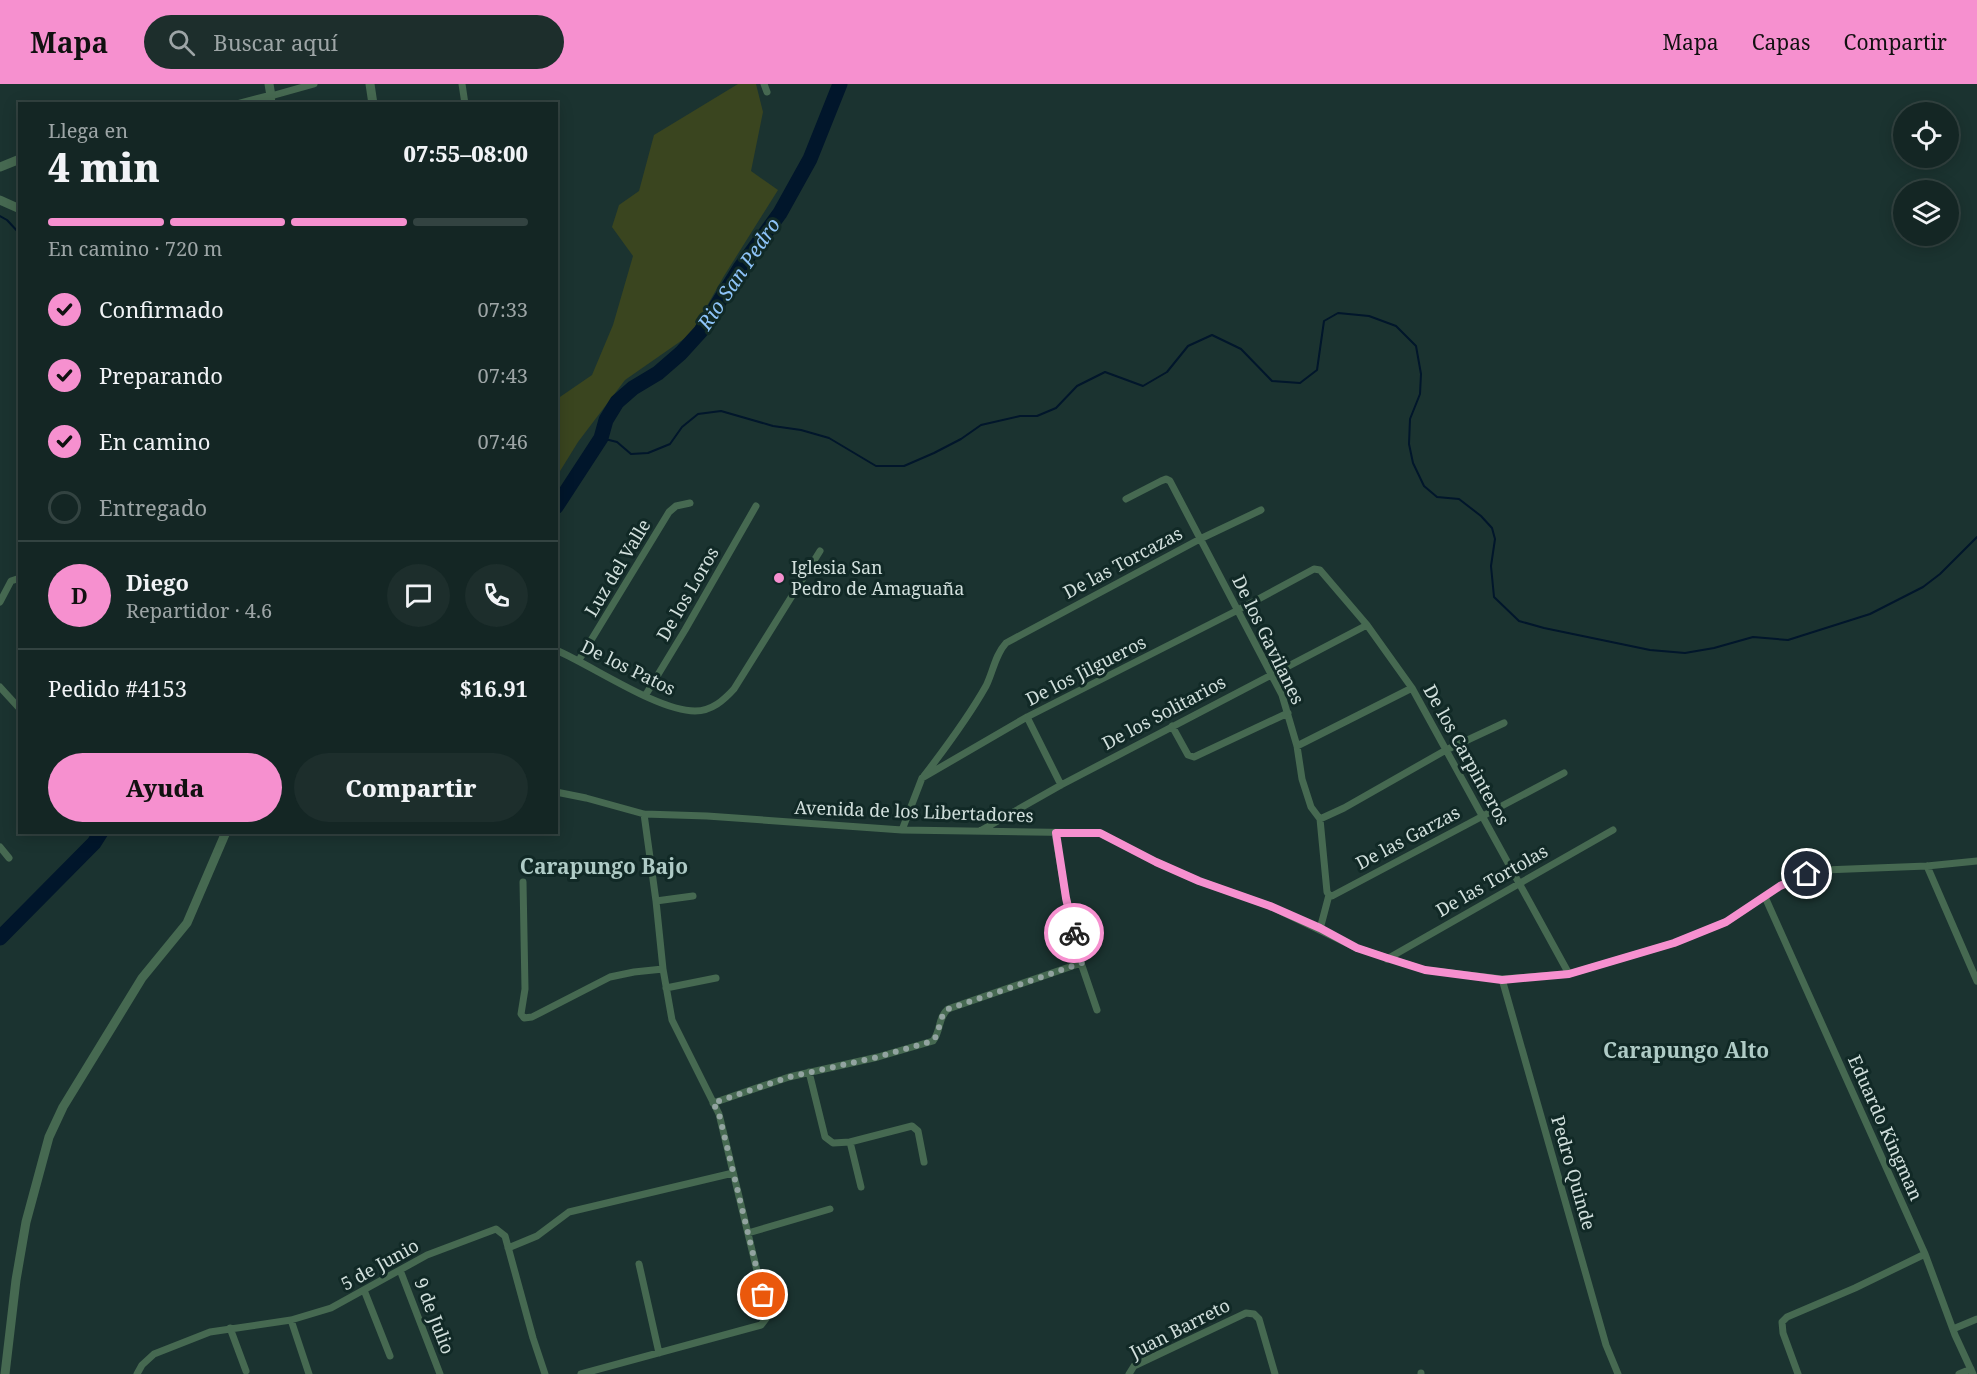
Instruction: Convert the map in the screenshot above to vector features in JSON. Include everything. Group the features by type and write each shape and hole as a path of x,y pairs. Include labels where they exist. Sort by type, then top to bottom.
{"street":[{"path":"268,84 272,100"},
{"path":"256,102 272,100 314,84"},
{"path":"370,84 373,102"},
{"path":"462,84 465,102"},
{"path":"0,167 18,159"},
{"path":"0,200 18,208"},
{"name":"De los Gavilanes","path":"1126,499 1166,479 1170,481 1272,673 1288,713 1297,746 1302,779 1311,807 1320,819 1329,895"},
{"name":"Luz del Valle","path":"579,660 669,512 676,506 690,503"},
{"name":"De los Loros","path":"645,696 756,506"},
{"name":"De las Torcazas","path":"922,778 968,717 1006,643 1200,539 1261,510"},
{"name":"De los Patos","path":"558,651 671,707 696,711 712,707 724,700 734,689 820,551"},
{"name":"De los Jilgueros","path":"922,778 1028,717 1314,569"},
{"name":"De los Carpinteros","path":"1314,569 1324,573 1367,625 1412,688 1569,974"},
{"path":"0,602 11,580 18,578"},
{"name":"De los Solitarios","path":"977,832 1172,726 1367,625"},
{"path":"0,687 18,707"},
{"path":"1297,746 1412,688"},
{"path":"1172,726 1188,755 1194,757 1288,713"},
{"path":"1028,717 1061,785"},
{"path":"1320,819 1344,808 1446,750 1504,723"},
{"name":"De las Garzas","path":"1329,895 1332,896 1564,773"},
{"path":"902,830 922,778"},
{"name":"Avenida de los Libertadores","path":"558,792 644,814 707,816 902,830 1100,833 1156,862 1199,881 1270,906 1320,928 1357,948 1425,970 1502,980 1569,974 1674,943 1726,922 1780,886 1807,874 1824,870 1927,866 1977,861"},
{"path":"581,1374 761,1325 768,1316 719,1114 672,1020 663,969 644,814"},
{"name":"De las Tortolas","path":"1387,958 1613,830"},
{"path":"1056,833 1066,898 1082,963 1097,1010"},
{"path":"4,1374 26,1222 49,1137 63,1107 141,978 188,923 225,834"},
{"path":"0,847 9,858"},
{"path":"1927,866 1977,981"},
{"path":"523,882 525,989 521,1014 524,1017 532,1017 610,977 663,969"},
{"path":"1320,928 1329,895"},
{"path":"656,901 693,896"},
{"name":"Eduardo Kingman","path":"1765,897 1925,1254 1972,1372"},
{"path":"713,1103 789,1077 878,1057 933,1041 938,1034 942,1015 948,1009 1082,963"},
{"path":"666,988 716,978"},
{"name":"Pedro Quinde","path":"1502,980 1606,1345 1618,1374"},
{"path":"809,1072 825,1137 833,1143 850,1142 912,1126 918,1131 924,1162"},
{"path":"850,1142 861,1187"},
{"path":"545,1374 532,1338 508,1248 537,1236 569,1212 733,1173"},
{"path":"748,1233 830,1209"},
{"name":"5 de Junio","path":"137,1374 142,1365 154,1354 210,1332 291,1320 331,1308 427,1255 495,1229 505,1236 508,1248"},
{"path":"1798,1374 1783,1333 1782,1322 1787,1317 1855,1288 1925,1254"},
{"path":"639,1264 659,1353"},
{"name":"9 de Julio","path":"400,1270 440,1374"},
{"path":"364,1290 390,1356"},
{"name":"Juan Barreto","path":"1129,1374 1134,1366 1246,1313 1254,1314 1259,1319 1275,1374"},
{"path":"1953,1329 1977,1318"},
{"path":"291,1320 309,1374"},
{"path":"230,1328 246,1371"},
{"path":"142,1365 147,1374"},
{"path":"1959,1374 1972,1372"}],"green space":[{"path":"738,84 756,84 763,112 751,171 778,190 691,334 625,380 578,442 558,474 558,398 592,375 613,325 633,256 612,227 619,205 639,191 654,135"}],"waterway":[{"name":"Rio San Pedro","path":"558,504 601,438 606,420 617,402 633,388 658,373 701,331 740,268 780,213 810,159 840,84"},
{"path":"0,216 18,232"},
{"path":"601,438 617,442 631,454 648,453 670,444 682,427 698,414 721,411 773,426 801,430 829,438 876,466 904,466 961,439 981,425 1020,416 1037,416 1056,408 1077,386 1105,372 1143,386 1167,372 1188,346 1212,335 1241,349 1272,381 1300,383 1317,370 1324,321 1338,313 1369,316 1396,326 1416,346 1421,374 1420,394 1410,419 1409,444 1413,463 1424,486 1437,497 1459,499 1492,528 1495,539 1491,566 1494,597 1519,621 1650,650 1685,653 1753,637 1788,640 1870,614 1923,587 1940,574 1977,537"},
{"path":"0,938 94,843 100,834"}],"way so far":[{"path":"763,1295 719,1114 713,1103 789,1077 878,1057 933,1041 938,1034 942,1015 948,1009 1082,963 1074,933"}],"place":[{"name":"Iglesia San Pedro de Amaguaña","path":"779,578"}],"district":[{"name":"Carapungo Bajo","path":"604,867"},
{"name":"Carapungo Alto","path":"1686,1051"}],"route":[{"path":"1074,933 1056,833 1100,833 1199,881 1270,906 1320,928 1357,948 1387,958 1425,970 1502,980 1569,974 1674,943 1726,922 1780,886 1807,874"}]}
